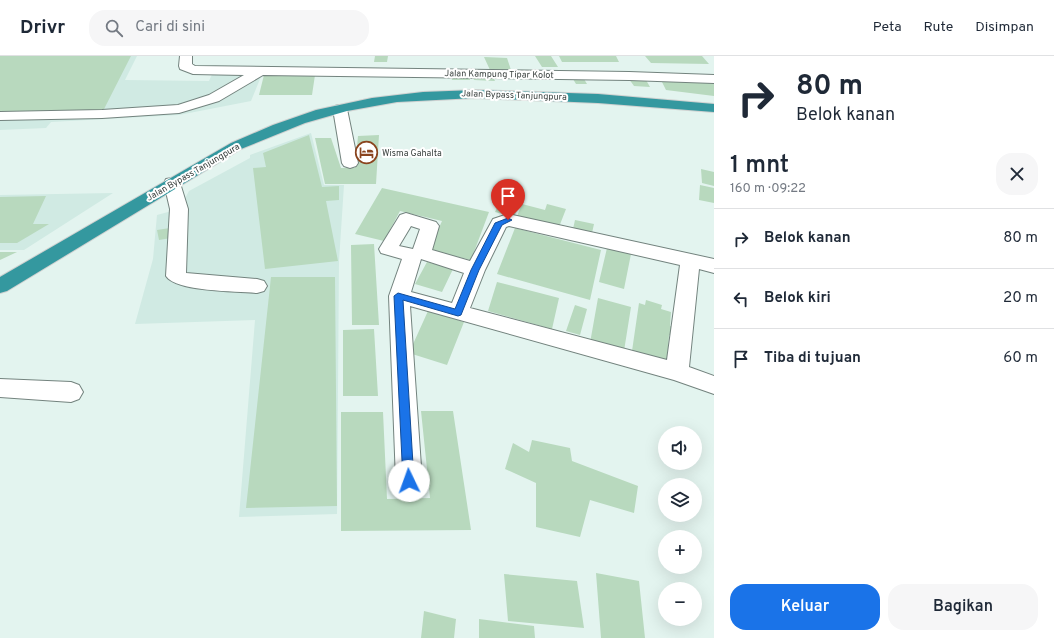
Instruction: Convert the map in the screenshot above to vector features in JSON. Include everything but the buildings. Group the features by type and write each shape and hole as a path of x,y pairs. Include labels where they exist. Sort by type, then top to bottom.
{"highway":[{"name":"Jalan Bypass Tanjungpura","path":"0,271 187,160 234,136 273,120 335,101 403,89 470,86 591,89 714,101"},
{"name":"Jalan Bypass Tanjungpura","path":"0,286 236,146 298,121 340,109 403,98 456,93 624,99 714,108"}],"street":[{"name":"Jalan Kampung Tipar Kolot","path":"186,56 184,63 188,69 714,79"},
{"path":"292,60 309,71"},
{"path":"0,116 102,114 179,109 214,98 260,71"},
{"path":"340,109 346,134 350,163"},
{"path":"172,183 179,209 176,276 184,280 257,286"},
{"path":"458,312 475,270 499,223 513,220 714,266"},
{"path":"409,481 398,296 418,254 475,270"},
{"path":"677,372 690,260"},
{"path":"398,296 677,372 714,385"},
{"path":"0,388 71,392"}],"shaded area":[{"path":"0,56 137,56 125,80 209,81 213,72 262,74 251,101 179,115 51,122 46,128 0,130"},
{"path":"311,133 324,185 344,185 339,261 337,514 239,517 255,320 135,324 153,259 157,215 179,209 189,191 250,158 250,155"},
{"path":"113,193 24,250 0,250 0,195"}],"place":[{"name":"Wisma Gahalta","path":"367,153"}],"route":[{"path":"409,481 398,296 458,312 475,270 499,223 508,220"}]}
